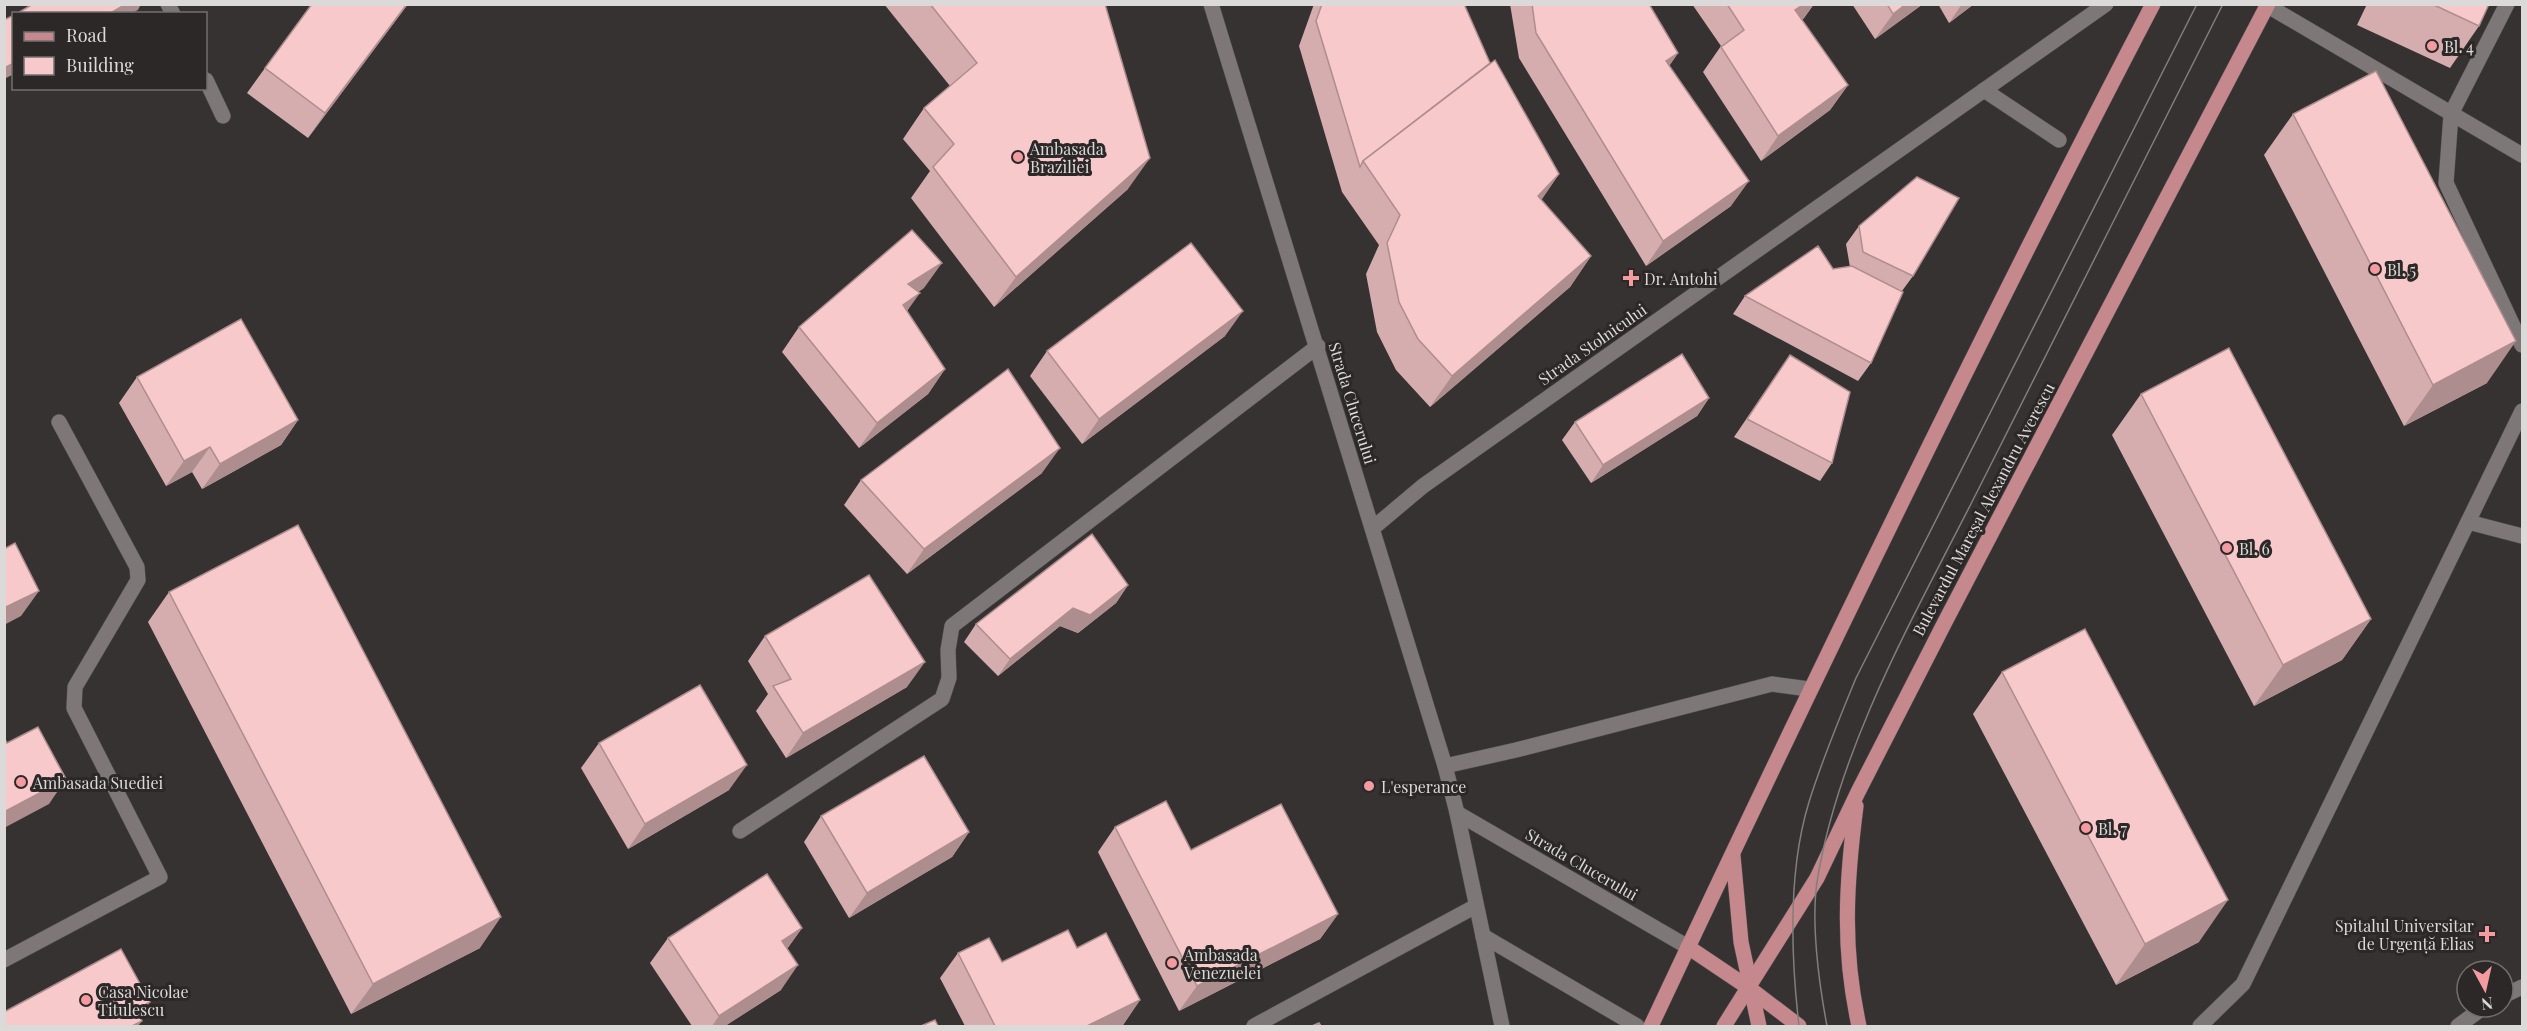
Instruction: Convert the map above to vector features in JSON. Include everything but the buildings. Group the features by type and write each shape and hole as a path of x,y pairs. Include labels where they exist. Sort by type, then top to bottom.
{"main road":[{"path":"1651,1026 1809,689 2076,151 2153,4"},
{"name":"Bulevardul Mareșal Alexandru Averescu","path":"1724,1026 1817,878 1858,792 2268,5"},
{"path":"1858,792 1848,875 1846,916 1849,964 1859,1026"},
{"path":"1733,853 1741,942 1749,988 1759,1026"},
{"path":"1688,947 1749,988 1799,1026"}],"street":[{"name":"Strada Clucerului","path":"1211,4 1318,346 1445,766 1502,1026"},
{"name":"Strada Stolnicului","path":"1373,528 1432,479 2106,4"},
{"path":"2507,4 2451,114 2446,183 2523,345"},
{"path":"2268,5 2523,155"},
{"path":"207,82 223,116"},
{"path":"1984,90 2059,140"},
{"path":"740,831 942,699 950,678 948,650 952,626 1318,346"},
{"path":"2200,1026 2243,984 2523,411"},
{"path":"4,960 160,877 74,708 75,687 138,580 136,567 59,422"},
{"path":"2468,522 2523,536"},
{"path":"1445,766 1772,684 1809,689"},
{"name":"Strada Clucerului","path":"1457,813 1688,947"},
{"path":"1254,1026 1476,906"},
{"path":"1482,936 1637,1026"}],"tram line":[{"path":"1799,1026 1793,943 1797,856 1809,802 1831,740 1856,678 2197,4"},
{"path":"1827,1026 1816,951 1815,911 1818,876 1829,826 1844,776 1863,726 1907,630 2223,4"}],"place":[{"name":"Bl. 4","path":"2432,46"},
{"name":"Ambasada Braziliei","path":"1018,157"},
{"name":"Bl. 5","path":"2375,269"},
{"name":"Dr. Antohi","path":"1631,278"},
{"name":"Bl. 6","path":"2227,548"},
{"name":"Ambasada Suediei","path":"21,782"},
{"name":"L'esperance","path":"1369,786"},
{"name":"Bl. 7","path":"2086,828"},
{"name":"Spitalul Universitar de Urgență Elias","path":"2487,934"},
{"name":"Ambasada Venezuelei","path":"1172,963"},
{"name":"Casa Nicolae Titulescu","path":"86,1000"}]}
